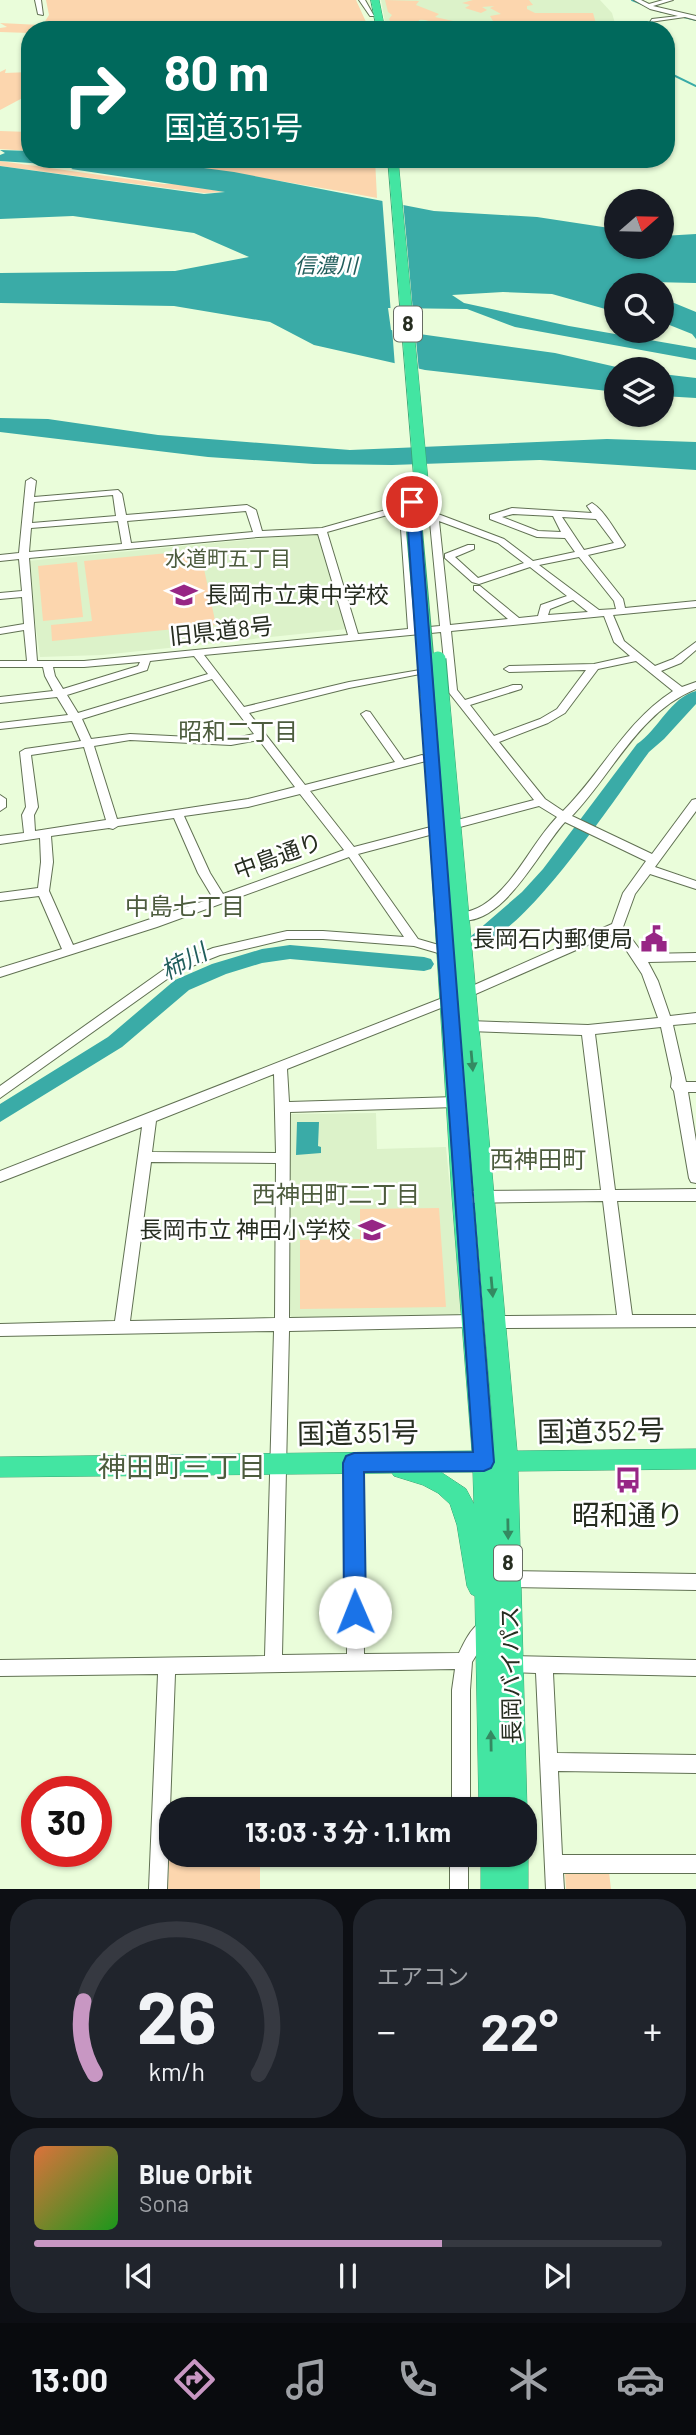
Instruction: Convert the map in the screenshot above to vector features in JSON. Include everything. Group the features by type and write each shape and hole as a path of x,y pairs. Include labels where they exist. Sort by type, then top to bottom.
{"highway":[{"path":"368,0 373,21"},
{"path":"375,0 379,21"},
{"name":"長岡バイパス","path":"386,168 446,827 445,951 469,1026 495,1322 496,1461 488,1623 492,1797"},
{"name":"長岡バイパス","path":"394,168 414,498"},
{"name":"長岡バイパス","path":"446,827 462,917 456,1102 472,1321 496,1461 509,1579 514,1797"},
{"name":"国道352号","path":"496,1461 696,1459"},
{"name":"国道351号","path":"0,1467 496,1461"},
{"path":"362,1462 423,1474 451,1488 458,1496 468,1518 475,1570 488,1623"},
{"path":"494,1867 494,1889"},
{"path":"515,1867 515,1889"}],"street":[{"path":"38,0 41,14"},
{"path":"362,0 372,15"},
{"path":"637,0 648,6 696,18"},
{"path":"648,6 670,0"},
{"path":"652,21 696,12"},
{"path":"31,481 24,555 32,665"},
{"path":"29,500 115,492 127,546"},
{"path":"413,630 405,514 414,498"},
{"path":"0,558 258,534 322,531 414,498 433,509 452,690 462,704 541,802 569,819 601,833 651,864 696,885"},
{"path":"471,547 448,556 475,580 620,545 592,506"},
{"path":"26,526 247,508 251,510 258,534"},
{"path":"569,534 537,534 493,517 512,511 600,516"},
{"path":"556,513 556,517 620,601 621,611"},
{"path":"434,516 495,538 601,612 619,642 679,690"},
{"path":"322,531 354,637"},
{"path":"477,588 515,620"},
{"path":"0,596 26,594"},
{"path":"543,618 545,607 575,596"},
{"name":"旧県道8号","path":"0,664 48,665 146,658 696,604"},
{"path":"0,631 28,626"},
{"path":"654,670 677,661 696,645"},
{"path":"197,653 351,852 414,942"},
{"path":"509,669 594,667 638,657"},
{"path":"0,700 61,693 143,668 146,658"},
{"path":"48,665 48,675 76,717 88,742 113,825"},
{"path":"491,741 544,721 561,711 594,667"},
{"path":"243,711 362,682 416,672"},
{"path":"0,726 76,717 214,675"},
{"path":"462,917 481,912 508,891 547,835 569,819 656,705 679,690 696,685"},
{"path":"462,704 517,687"},
{"path":"366,714 401,763"},
{"path":"30,836 28,815 32,807 25,752 130,737 241,741 262,736"},
{"path":"0,840 178,815 304,790 422,759"},
{"path":"0,799 0,807"},
{"name":"中島通り","path":"0,973 351,852 541,802"},
{"path":"0,1177 458,996 617,927 629,893 694,810"},
{"path":"178,815 204,873 220,899"},
{"path":"45,834 47,862 43,891 69,951"},
{"path":"0,897 43,891"},
{"path":"617,927 651,980 666,1020 696,1178"},
{"path":"0,1093 173,969 228,948 287,935 414,942 445,951"},
{"path":"639,958 696,957"},
{"path":"469,1026 588,1030 696,1018"},
{"path":"588,1030 625,1321"},
{"path":"273,1663 282,1326 280,1067"},
{"path":"678,1087 696,1087"},
{"path":"282,1107 456,1102"},
{"path":"122,1327 150,1118"},
{"path":"146,1157 282,1158"},
{"path":"462,1197 609,1198 696,1195"},
{"path":"0,1330 472,1321"},
{"path":"495,1322 696,1321"},
{"path":"356,1661 362,1462"},
{"path":"509,1579 696,1582"},
{"path":"461,1797 461,1690 464,1661 488,1623"},
{"path":"0,1668 464,1661"},
{"path":"158,1889 167,1664"},
{"path":"511,1664 696,1668"},
{"path":"544,1666 555,1889"},
{"path":"550,1762 696,1764"},
{"path":"554,1864 696,1864"},
{"path":"458,1889 459,1867"}],"shaded area":[{"path":"46,0 356,0 366,21 45,21 49,15"},
{"path":"381,0 600,0 612,13 614,21 385,21"},
{"path":"385,0 419,1 416,5 439,14 435,17 453,21 390,21 392,15 388,12"},
{"path":"473,0 529,0 533,5 527,6 527,9 535,13 593,13 595,21 493,21 490,16 501,14 490,8 494,6 482,7 487,10 481,13 465,8 470,5 462,3"},
{"path":"0,23 21,24 21,33 0,32 0,28 7,27"},
{"path":"6,69 5,73 21,72 21,99 0,110 0,72"},
{"path":"0,131 21,132 21,150 0,149"},
{"path":"0,161 21,164 21,168 50,168 225,192 204,193 0,166"},
{"path":"197,168 375,168 377,198"},
{"name":"長岡市立東中学校","path":"318,533 347,629 102,655 40,657 27,561"},
{"path":"200,550 216,625 52,641 51,625 92,621 84,561"},
{"path":"77,562 83,617 43,621 38,566"},
{"name":"長岡市立 神田小学校","path":"376,1113 377,1149 446,1147 462,1312 456,1315 293,1318 287,1313 291,1114"},
{"path":"439,1208 446,1307 300,1309 300,1240 360,1239 360,1209"},
{"path":"169,1867 260,1867 260,1889 168,1889"},
{"path":"565,1872 609,1872 611,1889 566,1889"}],"water":[{"name":"信濃川","path":"0,150 21,151 21,162 0,161 0,155 5,153"},
{"name":"信濃川","path":"0,166 204,194 225,192 71,169 204,168 434,211 537,217 604,227 604,259 674,259 674,235 696,234 696,283 674,283 674,273 604,273 604,309 552,294 503,292 452,295 464,303 604,332 604,343 667,343 696,348 696,360 515,327 467,309 388,308 391,330 555,353 604,364 604,391 425,370 314,345 270,322 174,306 0,303 0,273 175,271 249,257 194,233 73,216 0,219"},
{"path":"674,303 696,312 696,339 692,334 674,327"},
{"path":"674,375 696,378 696,398 674,397"},
{"path":"0,418 48,419 158,435 350,450 607,439 696,442 696,470 540,460 392,465 314,464 208,457 0,432"},
{"path":"297,1122 319,1122 318,1146 321,1147 321,1153 296,1155"}],"pier":[{"path":"382,196 403,201 413,311 392,311 394,327 415,329 419,372 395,367"}],"waterway":[{"path":"632,0 662,12"},
{"path":"680,16 696,20"},
{"path":"675,76 696,86"},
{"name":"柿川","path":"480,937 506,918 549,874 643,748 696,696"},
{"name":"柿川","path":"0,1114 115,1042 182,985 219,969 262,956 290,952 424,964"}],"place":[{"name":"長岡市立東中学校","path":"184,595"},
{"name":"長岡石内郵便局","path":"654,939"},
{"name":"長岡市立 神田小学校","path":"372,1230"},
{"name":"昭和通り","path":"628,1480"}],"district":[{"name":"水道町五丁目","path":"228,559"},
{"name":"昭和二丁目","path":"238,732"},
{"name":"中島七丁目","path":"185,907"},
{"name":"西神田町","path":"538,1160"},
{"name":"西神田町二丁目","path":"336,1195"},
{"name":"神田町三丁目","path":"182,1467"}],"route":[{"path":"355,1612 354,1463 484,1462 462,1197 438,814 412,502"}]}
